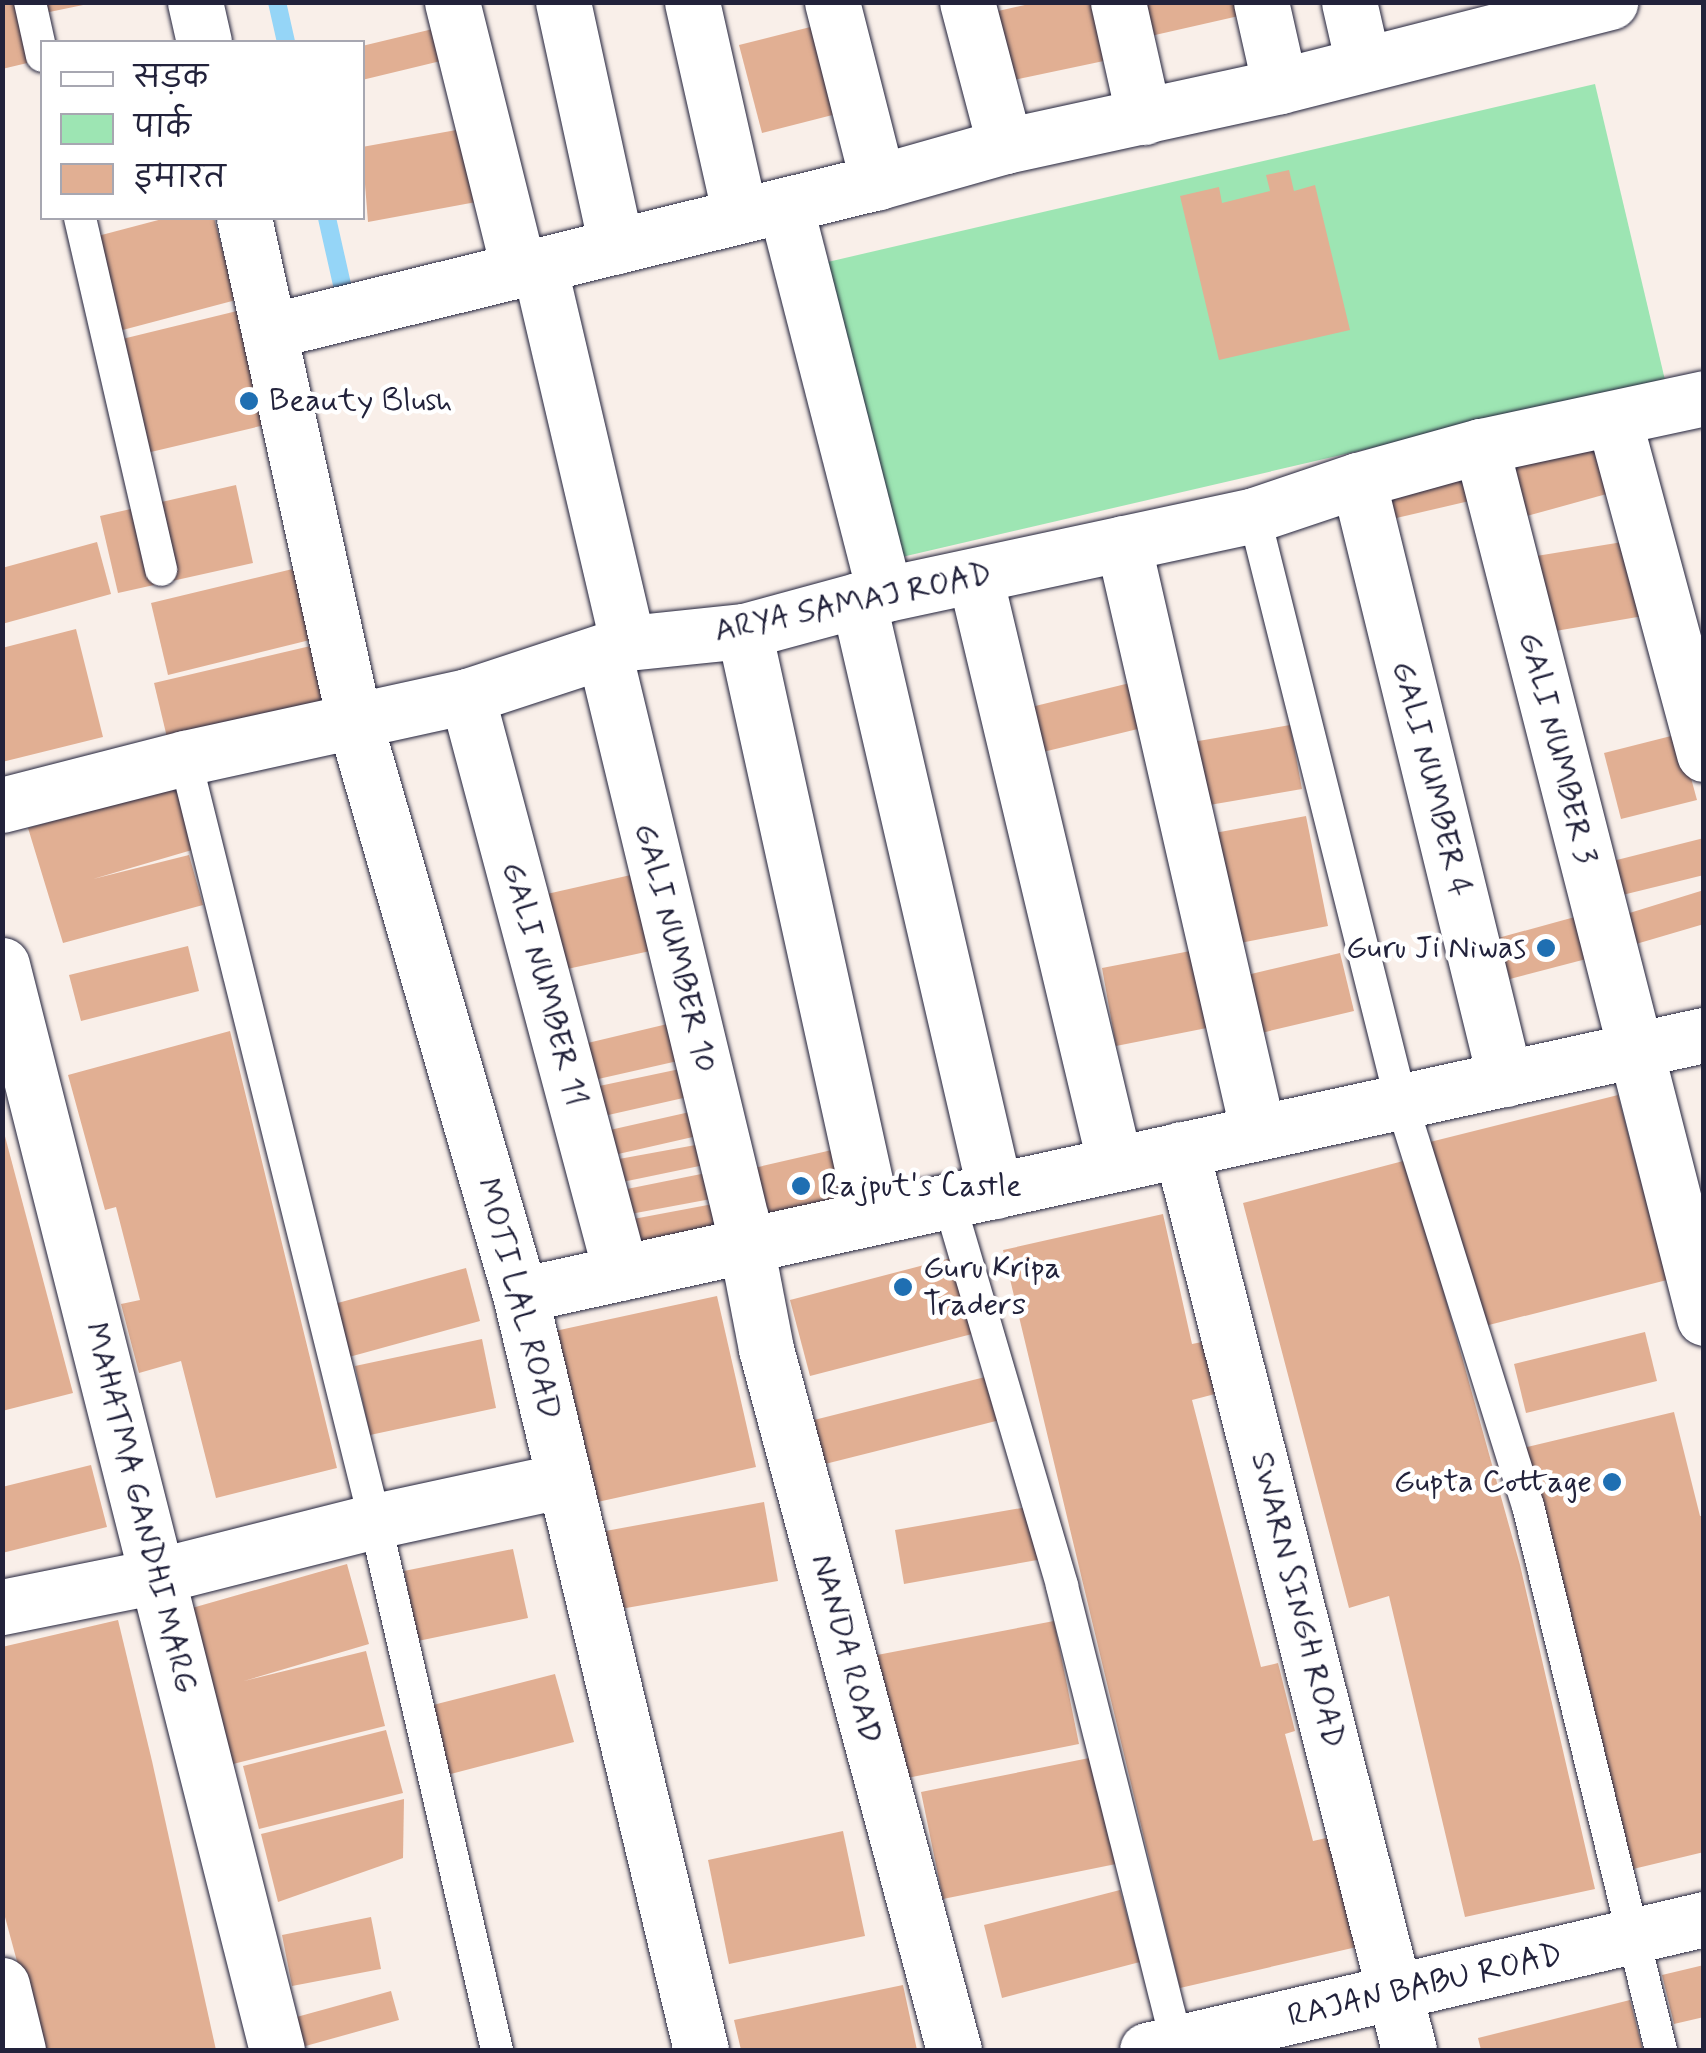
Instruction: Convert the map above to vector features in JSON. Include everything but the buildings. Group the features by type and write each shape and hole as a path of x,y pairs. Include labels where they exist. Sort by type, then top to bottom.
{"street":[{"path":"195,2 204,40"},
{"name":"GALI NUMBER 10","path":"452,2 528,268 616,647 746,1245"},
{"path":"563,2 616,246"},
{"path":"692,2 763,210 872,597 972,1196"},
{"path":"832,2 878,182"},
{"path":"967,2 1005,146"},
{"path":"1118,2 1144,117"},
{"path":"1260,2 1280,86"},
{"path":"1350,2 1363,63"},
{"path":"270,331 878,182 1005,146 1280,86 1363,63 1475,18 1610,2"},
{"name":"MOTI LAL ROAD","path":"244,220 354,720 520,1295 701,2050"},
{"name":"ARYA SAMAJ ROAD","path":"2,806 186,758 467,696 616,647 744,631 872,597 1254,515 1358,480 1481,446 1704,398"},
{"path":"1614,420 1704,754"},
{"name":"GALI NUMBER 3","path":"1481,446 1704,1318"},
{"name":"GALI NUMBER 4","path":"1358,480 1505,1079"},
{"path":"1123,543 1258,1132"},
{"path":"975,577 1115,1164"},
{"path":"744,631 873,1217"},
{"name":"GALI NUMBER 11","path":"467,696 621,1272"},
{"name":"MAHATMA GANDHI MARG","path":"2,965 277,2050"},
{"path":"520,1295 1704,1035"},
{"name":"SWARN SINGH ROAD","path":"1181,1150 1410,2050"},
{"name":"NANDA ROAD","path":"746,1245 766,1350 954,2050"},
{"path":"2,1607 157,1576 375,1520 564,1480"},
{"name":"RAJAN BABU ROAD","path":"1168,2048 1704,1918"},
{"path":"2,1985 18,2050"}],"lane":[{"path":"30,2 40,47"},
{"path":"80,220 161,570"},
{"path":"1254,515 1401,1101 1528,1506 1661,2050"},
{"path":"186,758 375,1520 497,2050"},
{"path":"972,1196 1168,2048"}],"green space":[{"path":"1595,84 1665,380 889,560 819,264"}],"waterway":[{"path":"277,2 286,40"},
{"path":"327,220 346,302"}],"place":[{"name":"Beauty Blush","path":"249,401"},
{"name":"Guru Ji Niwas","path":"1546,948"},
{"name":"Rajput's Castle","path":"801,1186"},
{"name":"Guru Kripa Traders","path":"903,1287"},
{"name":"Gupta Cottage","path":"1612,1482"}]}
